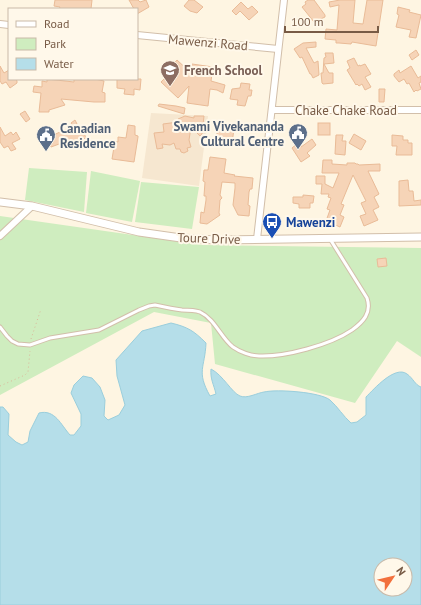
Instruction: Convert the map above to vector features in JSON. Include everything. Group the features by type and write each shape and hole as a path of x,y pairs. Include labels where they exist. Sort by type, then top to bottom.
{"street":[{"path":"257,239 284,0"},
{"name":"Mawenzi Road","path":"138,35 278,49"},
{"name":"Chake Chake Road","path":"272,110 421,110"},
{"name":"Toure Drive","path":"0,202 32,206 139,232 181,238 216,240 421,237"},
{"path":"0,236 32,206"}],"lane":[{"path":"0,327 12,341 18,344 30,345 50,338 99,330 139,310 155,305 201,312 232,346 248,354 258,356 315,348 349,332 365,319 368,311 369,303 367,298 329,238"}],"path":[{"path":"0,386 25,375 28,372 30,345 41,309"}],"shaded area":[{"path":"151,113 208,116 199,186 142,178"}],"green space":[{"path":"29,168 87,172 84,212 25,200"},
{"path":"91,171 140,181 132,222 86,213"},
{"path":"141,182 199,187 192,229 135,222"},
{"path":"0,216 203,245 421,248 421,357 397,341 355,403 215,364 211,323 154,312 0,395"}],"water":[{"path":"171,323 182,326 194,332 206,343 202,375 203,381 210,396 216,394 211,369 219,375 237,394 243,397 264,392 278,391 308,393 325,397 336,406 351,423 357,422 366,415 366,397 379,384 391,375 402,372 407,374 417,385 421,387 421,605 0,605 0,407 3,407 9,414 8,435 22,445 28,442 30,431 39,413 49,413 57,419 70,435 74,435 81,426 81,414 71,393 74,385 83,376 92,378 100,387 105,400 104,416 108,420 119,415 125,405 117,376 116,360 142,331"}],"building":[{"path":"55,0 92,0 91,8 60,8 54,6"},
{"path":"129,0 138,0 140,2 146,0 149,7 138,13 138,8 133,8"},
{"path":"189,0 194,0 203,7 197,13 190,11 184,6"},
{"path":"308,0 314,0 325,17 314,22 302,7"},
{"path":"355,0 353,23 363,24 367,0 383,0 376,46 352,42 351,44 336,43 336,40 325,39 326,29 337,30 339,5 330,7 329,2"},
{"path":"241,2 248,9 252,6 258,12 249,20 240,11 236,15 232,11"},
{"path":"398,7 421,15 416,38 409,37 411,30 396,27 399,15 397,14"},
{"path":"316,42 316,47 306,48 314,63 318,61 319,75 313,78 302,57 300,58 294,49 303,43"},
{"path":"416,50 419,55 412,60 409,55"},
{"path":"325,53 333,53 334,63 324,64 329,73 333,73 333,83 323,84 321,73 323,73 324,58 326,57"},
{"path":"354,58 358,66 365,64 371,74 365,77 371,87 365,90 362,84 359,86 357,84 356,85 347,70 350,68 347,61"},
{"path":"177,60 191,73 192,64 213,67 211,81 225,85 223,93 210,89 208,106 187,103 189,86 178,98 161,82 168,75 166,73"},
{"path":"0,66 4,73 8,71 8,80 16,80 17,83 10,88 6,82 2,84 0,81"},
{"path":"411,66 418,78 421,76 421,82 419,83 421,89 414,92 409,83 407,84 404,79 399,82 394,76 394,74 399,70 400,73"},
{"path":"141,79 140,90 134,89 134,95 124,94 125,89 117,88 117,80"},
{"path":"47,80 74,82 74,80 104,81 102,92 105,93 105,102 61,99 65,105 49,110 49,112 39,112 41,93 33,92 34,86 42,87 42,81 47,82"},
{"path":"241,83 250,84 249,90 252,90 251,96 248,96 245,106 237,105 238,100 230,99 232,89 240,88"},
{"path":"379,89 385,89 384,102 379,102"},
{"path":"159,104 185,108 184,114 158,106"},
{"path":"25,111 30,119 26,122 20,114"},
{"path":"185,116 194,118 194,116 204,116 202,134 200,136 191,127 189,140 191,147 187,148 188,151 184,153 181,152 180,149 176,149 174,143 170,145 162,144 163,148 157,149 154,133 164,132 163,124 178,122 178,119"},
{"path":"75,120 86,138 73,143 70,140 51,147 47,138 73,126 71,123"},
{"path":"318,123 330,123 330,135 318,135"},
{"path":"128,125 135,126 135,135 138,136 134,162 112,159 115,141 118,142 118,137 126,138"},
{"path":"218,126 234,129 232,143 226,146 219,145 219,142 216,142"},
{"path":"0,127 5,136 11,132 13,135 16,132 20,139 12,143 16,149 11,151 8,146 4,148 0,142"},
{"path":"354,134 366,141 361,150 349,143"},
{"path":"336,135 343,135 342,141 346,141 345,155 335,154"},
{"path":"392,135 403,136 403,140 408,140 408,143 412,143 412,155 396,155 397,146 392,146"},
{"path":"312,139 316,145 307,153 310,156 301,162 292,148 298,143 301,147"},
{"path":"210,157 226,159 224,173 235,175 234,176 253,178 252,189 250,189 249,192 249,216 238,215 233,205 235,183 222,182 220,195 222,198 220,200 220,215 207,224 200,223 201,212 204,213 206,200 206,196 204,196 205,182 203,181 204,170 208,170"},
{"path":"323,160 332,160 332,164 380,164 380,171 368,171 379,194 374,197 379,207 373,210 378,220 364,226 360,216 366,214 361,203 366,201 353,175 341,204 344,205 340,215 344,217 340,227 326,221 330,210 327,209 331,198 328,197 329,194 321,194 322,184 316,184 316,176 325,176 325,184 333,188 339,173 322,173"},
{"path":"408,180 409,191 413,191 414,201 421,200 421,205 399,206 399,181"},
{"path":"303,195 314,196 313,203 310,203 310,208 299,208 299,204 293,203 293,197 303,197"},
{"path":"386,258 387,266 378,267 377,259"}],"place":[{"name":"French School","path":"170,87"},
{"name":"Swami Vivekananda Cultural Centre","path":"298,150"},
{"name":"Canadian Residence","path":"46,152"},
{"name":"Mawenzi","path":"272,239"}]}
